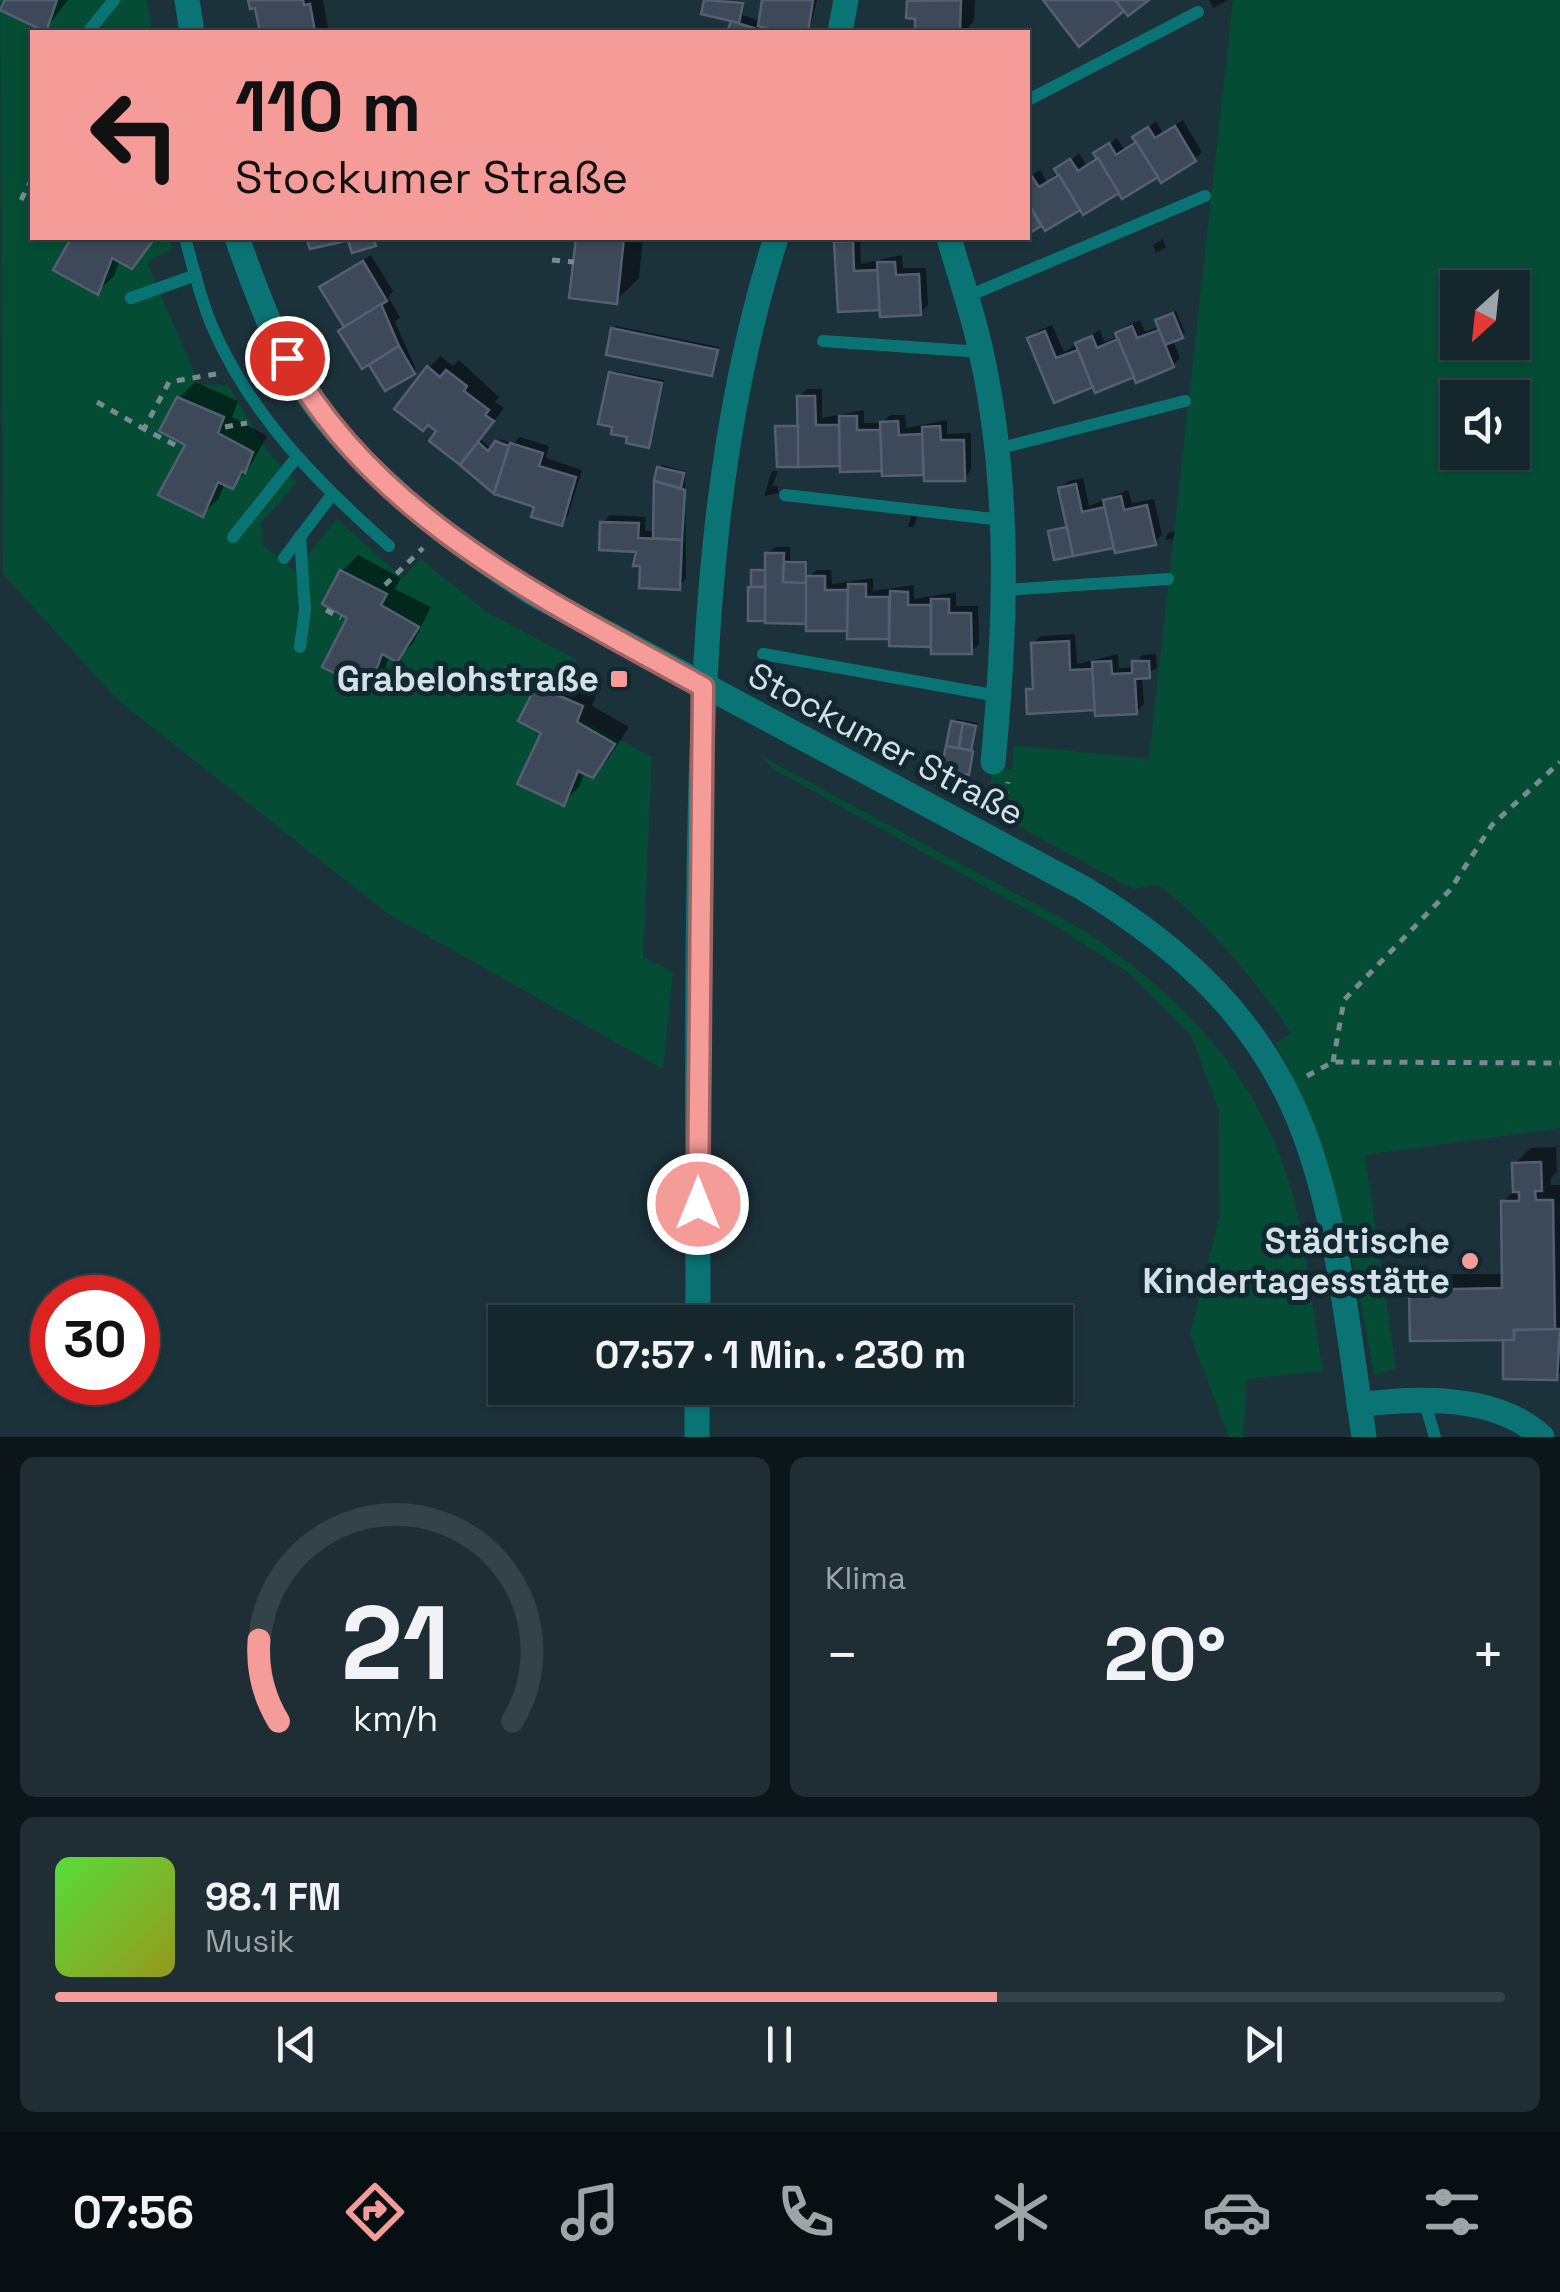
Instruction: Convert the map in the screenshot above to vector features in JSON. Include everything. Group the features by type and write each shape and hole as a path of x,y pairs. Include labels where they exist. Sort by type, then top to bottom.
{"street":[{"path":"187,0 192,30"},
{"path":"840,30 846,0"},
{"name":"Stockumer Straße","path":"238,240 268,318 319,411 404,497 495,569 703,687 1128,916 1211,982 1242,1019 1287,1088 1322,1180 1364,1437"},
{"path":"698,1305 698,926 703,687 711,576 740,381 775,240"},
{"path":"950,240 982,352 998,449 1004,590 993,762"},
{"path":"1360,1405 1424,1400 1500,1413 1542,1437"},
{"path":"697,1437 698,1405"}],"lane":[{"path":"90,30 114,0"},
{"path":"1030,99 1198,12"},
{"path":"966,297 1205,196"},
{"path":"186,240 212,327 264,417 332,496 389,546"},
{"path":"131,298 196,274"},
{"path":"823,341 982,352"},
{"path":"998,449 1185,401"},
{"path":"233,537 296,458"},
{"path":"785,495 1002,520"},
{"path":"284,558 332,496"},
{"path":"300,536 305,610 300,647"},
{"path":"1004,590 1168,580"},
{"path":"763,654 998,696"},
{"path":"1424,1400 1434,1437"}],"path":[{"path":"21,200 30,182"},
{"path":"552,260 574,262"},
{"path":"144,429 169,382 238,370"},
{"path":"97,402 175,444"},
{"path":"384,585 418,555"},
{"path":"1333,1062 1344,1000 1450,890 1492,824 1560,762"},
{"path":"1287,1088 1333,1062 1560,1063"}],"green space":[{"path":"0,0 147,0 152,30 30,30 30,240 169,240 173,248 147,262 199,384 228,385 267,451 297,482 261,523 263,545 295,571 337,519 403,578 420,559 488,613 577,660 561,694 583,706 579,719 652,757 643,957 673,972 663,1069 387,913 118,700 3,574"},
{"path":"1233,0 1560,0 1560,1128 1365,1155 1396,1368 1374,1375 1349,1247 1327,1163 1275,1044 1291,1033 1213,934 1158,885 1133,889 987,809 993,767 1012,770 1014,745 1149,759"},
{"path":"761,756 1083,930 1156,986 1219,1050 1266,1125 1284,1167 1297,1213 1323,1371 1247,1379 1243,1437 1229,1437 1190,1334 1220,1215 1219,1110 1191,1035 1128,972 1051,923 775,770"}],"building":[{"path":"5,0 57,0 47,30 0,10"},
{"path":"248,0 303,0 304,5 310,4 315,30 260,30 255,8 250,9"},
{"path":"704,0 743,3 739,23 701,14"},
{"path":"762,0 813,0 808,30 758,26"},
{"path":"961,0 960,30 915,30 915,19 906,18 907,1"},
{"path":"1043,0 1115,0 1124,11 1079,47"},
{"path":"1115,0 1149,0 1128,16"},
{"path":"731,21 760,30 728,30"},
{"path":"1175,126 1196,161 1161,183 1132,137 1148,127 1155,138"},
{"path":"1136,142 1158,177 1122,199 1093,153 1109,143 1116,155"},
{"path":"1098,158 1119,193 1083,215 1054,169 1070,159 1078,171"},
{"path":"1031,175 1039,187 1059,175 1080,210 1045,231 1030,206"},
{"path":"1030,207 1041,226 1030,233"},
{"path":"70,240 154,240 132,269 112,258 98,295 53,270"},
{"path":"307,240 350,240 310,249"},
{"path":"374,240 376,246 352,253 348,241"},
{"path":"576,240 624,240 617,304 569,298"},
{"path":"853,241 854,271 878,270 880,310 838,312 834,242"},
{"path":"363,261 387,301 344,327 319,287"},
{"path":"877,262 895,262 896,275 919,274 921,315 880,317"},
{"path":"381,304 399,346 362,369 338,331"},
{"path":"1173,313 1183,338 1165,345 1155,320"},
{"path":"1132,326 1137,338 1159,330 1174,367 1136,383 1115,333"},
{"path":"611,328 718,350 712,376 606,355"},
{"path":"1045,331 1056,358 1078,350 1093,387 1054,403 1027,338"},
{"path":"1092,336 1097,348 1118,339 1134,377 1095,393 1075,343"},
{"path":"399,346 415,374 385,391 369,365"},
{"path":"427,366 440,377 446,370 467,386 464,391 489,410 485,415 494,421 460,465 429,441 436,431 428,425 423,431 394,409"},
{"path":"609,372 662,383 649,448 626,443 627,437 611,434 612,427 598,424"},
{"path":"797,396 815,396 816,425 839,425 840,466 798,467"},
{"path":"177,397 224,417 218,433 253,452 233,489 218,482 203,517 158,495 185,445 159,431"},
{"path":"839,416 857,416 857,430 881,430 882,471 840,472"},
{"path":"898,421 899,435 923,434 923,475 882,476 880,422"},
{"path":"775,426 798,426 798,467 777,467"},
{"path":"940,426 941,440 964,440 965,481 924,481 922,427"},
{"path":"495,441 509,446 494,494 460,465 478,442 488,451"},
{"path":"510,443 543,453 539,466 576,477 562,526 531,517 534,507 494,494"},
{"path":"657,467 684,473 681,488 654,481"},
{"path":"654,481 685,490 682,540 653,538"},
{"path":"1076,484 1082,512 1105,507 1114,548 1073,556 1058,488"},
{"path":"1121,496 1124,510 1147,505 1156,545 1115,553 1103,500"},
{"path":"600,522 639,523 638,538 682,540 680,590 639,588 640,566 633,566 636,552 599,550"},
{"path":"1067,527 1073,556 1054,560 1048,531"},
{"path":"765,553 784,553 783,582 807,582 807,624 765,623"},
{"path":"784,562 806,562 806,583 783,582"},
{"path":"340,570 387,594 381,605 419,627 397,662 382,654 369,690 322,667 347,618 322,604"},
{"path":"751,570 765,570 765,587 751,587"},
{"path":"806,576 825,576 825,590 848,590 849,631 806,631"},
{"path":"848,584 866,584 866,597 889,597 889,639 847,639"},
{"path":"748,587 765,587 765,621 748,621"},
{"path":"890,591 908,592 908,605 931,605 931,647 889,646"},
{"path":"931,599 949,599 949,613 971,613 972,654 931,654"},
{"path":"1069,641 1070,670 1094,669 1095,710 1027,714 1026,689 1033,689 1031,643"},
{"path":"1111,661 1112,674 1132,673 1132,661 1149,661 1150,678 1135,679 1137,714 1095,716 1092,662"},
{"path":"536,686 583,706 577,722 615,744 593,778 578,771 564,806 517,784 541,733 518,721"},
{"path":"951,721 963,723 959,748 946,746"},
{"path":"963,723 976,726 971,751 959,748"},
{"path":"946,746 973,751 969,775 941,770"},
{"path":"1541,1162 1542,1191 1535,1191 1536,1200 1553,1200 1555,1330 1514,1330 1514,1340 1410,1341 1409,1290 1502,1288 1501,1201 1519,1201 1519,1192 1513,1192 1512,1163"},
{"path":"1560,1329 1557,1380 1503,1379 1503,1340 1514,1340 1514,1330"}],"place":[{"name":"Grabelohstraße","path":"619,679"},
{"name":"Städtische Kindertagesstätte","path":"1470,1261"}],"route":[{"path":"287,358 319,411 362,457 460,543 534,594 703,687 698,1204"}]}
